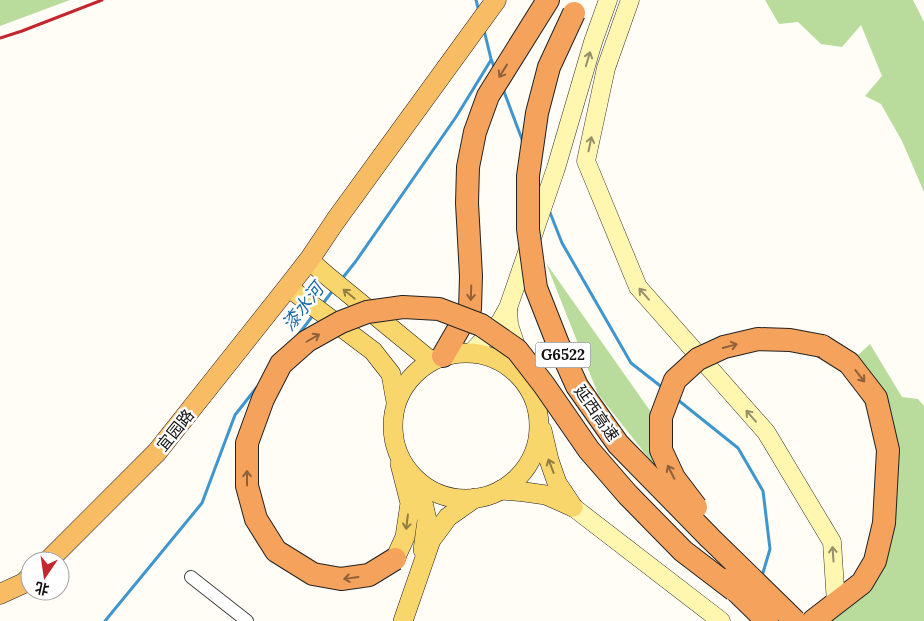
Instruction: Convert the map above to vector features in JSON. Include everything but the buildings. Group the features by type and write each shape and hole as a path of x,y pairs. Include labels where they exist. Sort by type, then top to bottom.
{"highway":[{"path":"339,223 496,0"},
{"path":"339,223 507,0"},
{"path":"437,358 470,309 471,276 466,203 468,167 475,132 488,96 529,30 565,4"},
{"name":"延西高速","path":"565,4 536,62 523,110 513,174 513,230 521,292 564,392 598,439 638,486 734,590 767,621"},
{"name":"延西高速","path":"565,4 537,113 528,176 528,229 536,288 577,386 618,444 795,621"},
{"name":"宜园路","path":"58,551 157,452 339,223"},
{"path":"395,559 369,575 341,579 313,574 276,551 256,519 247,486 247,443 262,399 281,364 306,341 341,322 367,312 403,307 439,309 481,325 517,350 589,450 628,495 683,551 734,590"},
{"path":"758,339 790,340 822,346 849,363 876,398 888,450 884,523 875,561 862,584 813,621 701,514 674,478 661,450 661,417 675,380 698,358 724,347 758,339"},
{"path":"0,594 20,585"}],"main road":[{"path":"472,352 500,322 508,308 556,168 593,42 608,0"},
{"path":"630,0 606,68 586,161 638,287 766,432 832,542 836,603"},
{"path":"574,105 606,68"},
{"path":"309,260 326,276 399,334 437,358"},
{"path":"288,287 374,351 391,374 396,402"},
{"path":"508,308 509,326 537,407 548,460 558,483 573,507"},
{"path":"395,559 405,537 410,503 394,440 392,421 396,402 404,386 416,372 437,358 472,352 503,363 517,373 532,392"},
{"path":"408,470 421,484 438,493 456,498 488,496 501,490 518,478 530,462 538,442 540,422"},
{"path":"394,440 399,456 422,498 427,520 421,566"},
{"path":"501,490 546,496 573,507 721,621"},
{"path":"403,621 431,540 448,518 475,498"}],"street":[{"path":"191,577 247,621"}],"green space":[{"path":"0,0 70,0 0,26"},
{"path":"765,0 913,0 924,22 924,192 902,141 881,104 865,96 882,76 861,25 842,47 821,44 798,22 779,24"},
{"path":"546,263 658,422 670,485 598,394"},
{"path":"870,344 902,397 918,399 924,406 924,621 825,621 885,529 877,426 844,368"}],"waterway":[{"name":"漆水河","path":"476,0 479,12"},
{"name":"漆水河","path":"484,30 495,69"},
{"name":"漆水河","path":"341,280 456,117 491,60"},
{"path":"503,89 523,142"},
{"path":"549,210 562,243 631,363 663,388"},
{"name":"漆水河","path":"321,306 334,289"},
{"name":"漆水河","path":"298,335 314,314"},
{"name":"漆水河","path":"105,621 202,503 235,415 257,387"},
{"path":"678,400 738,448 763,491 770,549 762,576"}],"railway":[{"path":"0,38 102,0"}]}
